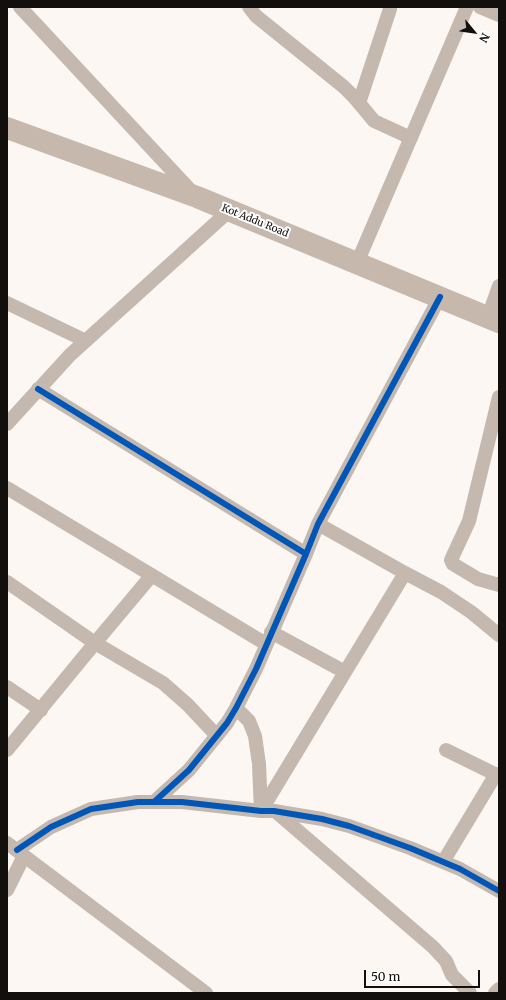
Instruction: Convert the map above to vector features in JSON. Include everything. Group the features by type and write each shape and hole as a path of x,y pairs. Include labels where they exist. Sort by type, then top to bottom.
{"main road":[{"name":"Kot Addu Road","path":"7,128 197,197 494,320"}],"street":[{"path":"20,7 197,197"},
{"path":"249,7 256,16 344,87 374,121 411,138"},
{"path":"358,263 467,7"},
{"path":"480,7 499,15"},
{"path":"359,103 390,9"},
{"path":"8,420 70,355 229,211"},
{"path":"494,320 499,286"},
{"path":"154,802 189,770 217,736 236,708 256,670 318,524 440,297"},
{"path":"7,303 86,341"},
{"path":"38,389 306,554"},
{"path":"499,397 469,521 451,560 453,564 478,579 499,585"},
{"path":"7,488 152,575 269,638 345,672"},
{"path":"318,524 441,592 471,612 499,636"},
{"path":"268,811 345,672 405,573"},
{"path":"7,750 152,575"},
{"path":"7,582 95,643 163,683 188,705 217,736"},
{"path":"7,687 40,710"},
{"path":"236,708 249,721 255,736 268,811 433,947 446,961 452,975 470,993"},
{"path":"442,862 497,775 446,750"},
{"path":"7,890 16,849 51,828 91,809 138,802 182,802 268,811 322,819 349,826 410,848 460,869 499,891"},
{"path":"16,849 206,993"},
{"path":"495,993 499,989"}],"cycle path":[{"path":"154,802 189,770 227,723 236,708 256,669 318,524 440,297"},
{"path":"38,389 306,554"},
{"path":"17,850 51,827 91,809 138,802 182,802 261,811 274,811 322,819 349,826 410,848 460,869 499,891"}]}
